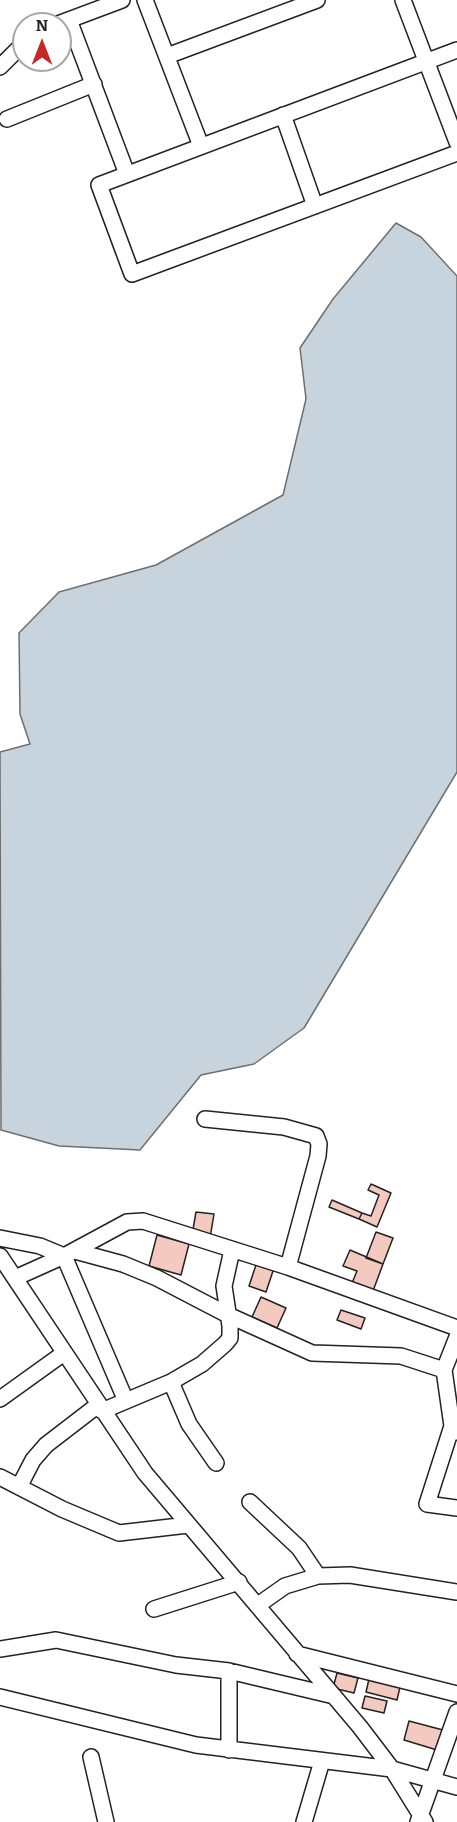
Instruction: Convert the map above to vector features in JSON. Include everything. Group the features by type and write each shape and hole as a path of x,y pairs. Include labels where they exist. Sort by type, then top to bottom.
{"street":[{"path":"72,19 122,0"},
{"path":"145,0 201,146"},
{"path":"167,56 317,0"},
{"path":"403,0 457,142"},
{"path":"72,40 94,84 128,174"},
{"path":"457,50 99,185 132,274 457,153"},
{"path":"0,67 12,55"},
{"path":"7,119 94,84"},
{"path":"283,116 315,206"},
{"path":"205,1119 284,1127 316,1136 319,1144 318,1156 288,1267"},
{"path":"15,1278 135,1220 288,1267 457,1328"},
{"path":"0,1238 123,1264 157,1278 228,1315 312,1353 401,1356 444,1371"},
{"path":"19,1487 33,1460 46,1444 100,1408 126,1401 171,1382 202,1364 225,1344 230,1338 224,1286 232,1250"},
{"path":"69,1253 126,1401"},
{"path":"0,1256 145,1473 334,1696 392,1770 421,1820"},
{"path":"457,1337 444,1371 455,1429 427,1504 457,1508"},
{"path":"0,1399 64,1353"},
{"path":"171,1382 189,1424 216,1463"},
{"path":"0,1477 62,1509 119,1533 188,1525"},
{"path":"250,1502 299,1548 318,1576"},
{"path":"258,1605 285,1586 318,1576 350,1575 457,1592"},
{"path":"154,1609 239,1582"},
{"path":"0,1648 56,1640 176,1665 229,1671 334,1696"},
{"path":"297,1654 457,1694"},
{"path":"229,1671 229,1750"},
{"path":"0,1697 196,1745 392,1770 457,1787"},
{"path":"421,1820 457,1712"},
{"path":"91,1757 106,1822"},
{"path":"304,1822 322,1761"}],"shaded area":[{"path":"396,223 421,237 457,276 457,772 304,1028 254,1064 201,1075 140,1150 59,1146 1,1130 0,752 30,744 20,714 19,633 59,592 156,565 283,495 306,399 300,348 333,299"}],"building":[{"path":"371,1184 391,1193 377,1227 359,1219 362,1213 371,1216 379,1195 368,1190"},
{"path":"332,1200 362,1213 359,1219 329,1207"},
{"path":"196,1212 214,1214 210,1238 192,1235"},
{"path":"376,1232 393,1238 383,1264 366,1258"},
{"path":"157,1235 189,1244 181,1275 149,1266"},
{"path":"350,1250 383,1264 373,1291 352,1283 357,1271 343,1266"},
{"path":"257,1262 274,1268 266,1292 249,1286"},
{"path":"261,1297 286,1308 277,1328 252,1317"},
{"path":"341,1310 365,1318 361,1329 337,1320"},
{"path":"337,1673 358,1678 354,1693 333,1688"},
{"path":"369,1679 400,1687 397,1700 366,1692"},
{"path":"365,1696 387,1701 384,1713 362,1708"},
{"path":"409,1721 443,1730 437,1750 404,1740"}]}
